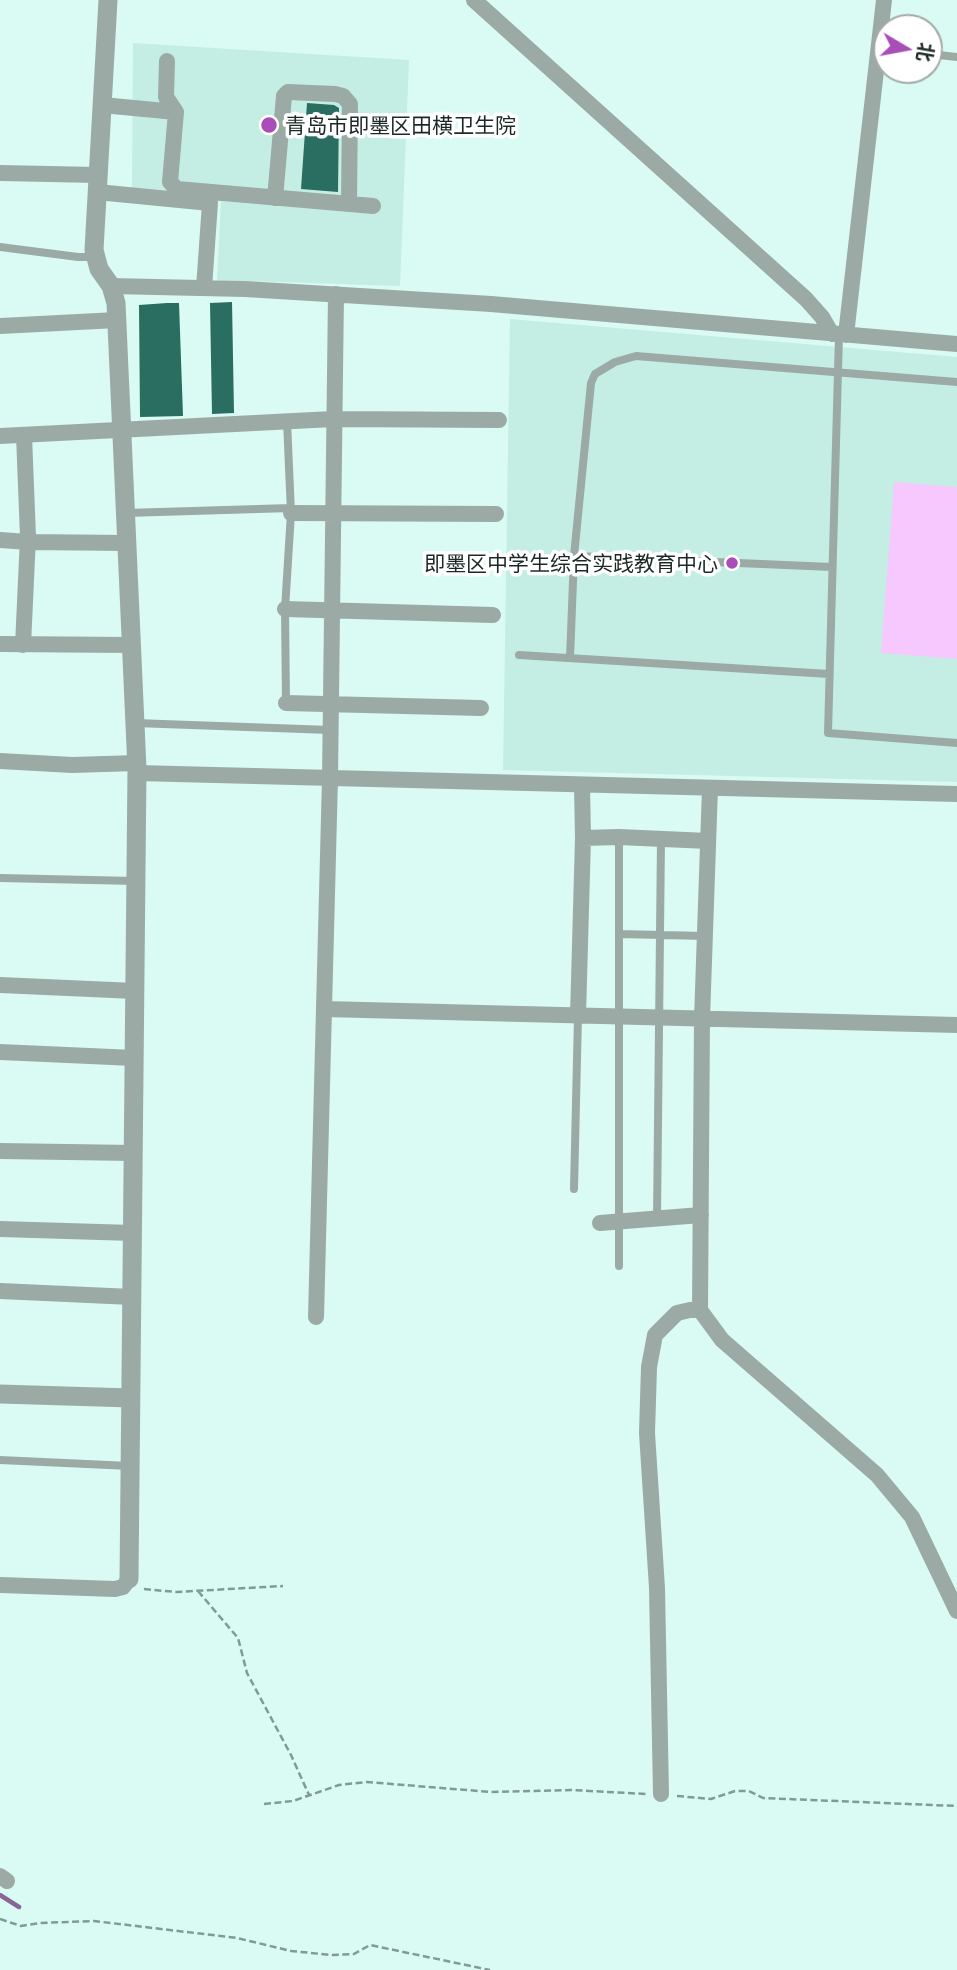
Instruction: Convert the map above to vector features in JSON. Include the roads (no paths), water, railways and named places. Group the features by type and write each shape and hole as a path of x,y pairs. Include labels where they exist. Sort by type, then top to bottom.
{"street":[{"path":"0,1585 116,1589 123,1587 129,1579 137,768 116,303 111,286 99,269 94,250 108,0"},
{"path":"474,0 806,299 839,335"},
{"path":"167,61 166,97 176,112 170,182 177,189 373,206"},
{"path":"839,335 877,84"},
{"path":"275,198 284,96 288,92 335,94 343,96 350,104 349,204"},
{"path":"102,105 176,112"},
{"path":"0,173 97,183 210,203 204,288"},
{"path":"111,286 204,288 505,306 957,344"},
{"path":"316,1317 330,778 336,295"},
{"path":"0,326 117,320"},
{"path":"0,436 333,419 499,419"},
{"path":"23,645 28,542 24,435"},
{"path":"291,511 332,514 496,514"},
{"path":"0,540 127,542"},
{"path":"285,609 493,615"},
{"path":"0,644 131,645"},
{"path":"286,704 481,708"},
{"path":"0,761 330,778 957,794"},
{"path":"578,1016 582,785"},
{"path":"710,788 702,1019 700,1310 722,1340 877,1475 912,1517 957,1611"},
{"path":"583,838 708,841"},
{"path":"0,985 135,991"},
{"path":"324,1009 957,1025"},
{"path":"0,1052 134,1058"},
{"path":"0,1151 133,1153"},
{"path":"600,1223 701,1215"},
{"path":"0,1229 132,1233"},
{"path":"0,1291 132,1297"},
{"path":"661,1794 657,1588 647,1433 649,1367 655,1335 677,1313 700,1310"},
{"path":"0,1394 131,1398"}],"lane":[{"path":"0,247 96,257"},
{"path":"839,335 828,733 957,743"},
{"path":"570,658 575,556 591,383 596,374 614,362 636,356 957,382"},
{"path":"286,704 285,609 291,511 287,421"},
{"path":"126,513 291,511"},
{"path":"575,556 832,567"},
{"path":"519,654 829,674"},
{"path":"135,723 330,730"},
{"path":"619,1266 620,837"},
{"path":"657,1218 661,839"},
{"path":"0,878 136,881"},
{"path":"619,934 705,936"},
{"path":"574,1189 578,1016"},
{"path":"0,1460 130,1466"}],"waterway":[{"path":"0,1895 19,1907"}],"place":[{"name":"青岛市即墨区田横卫生院","path":"269,125"},
{"name":"即墨区中学生综合实践教育中心","path":"732,563"}]}
